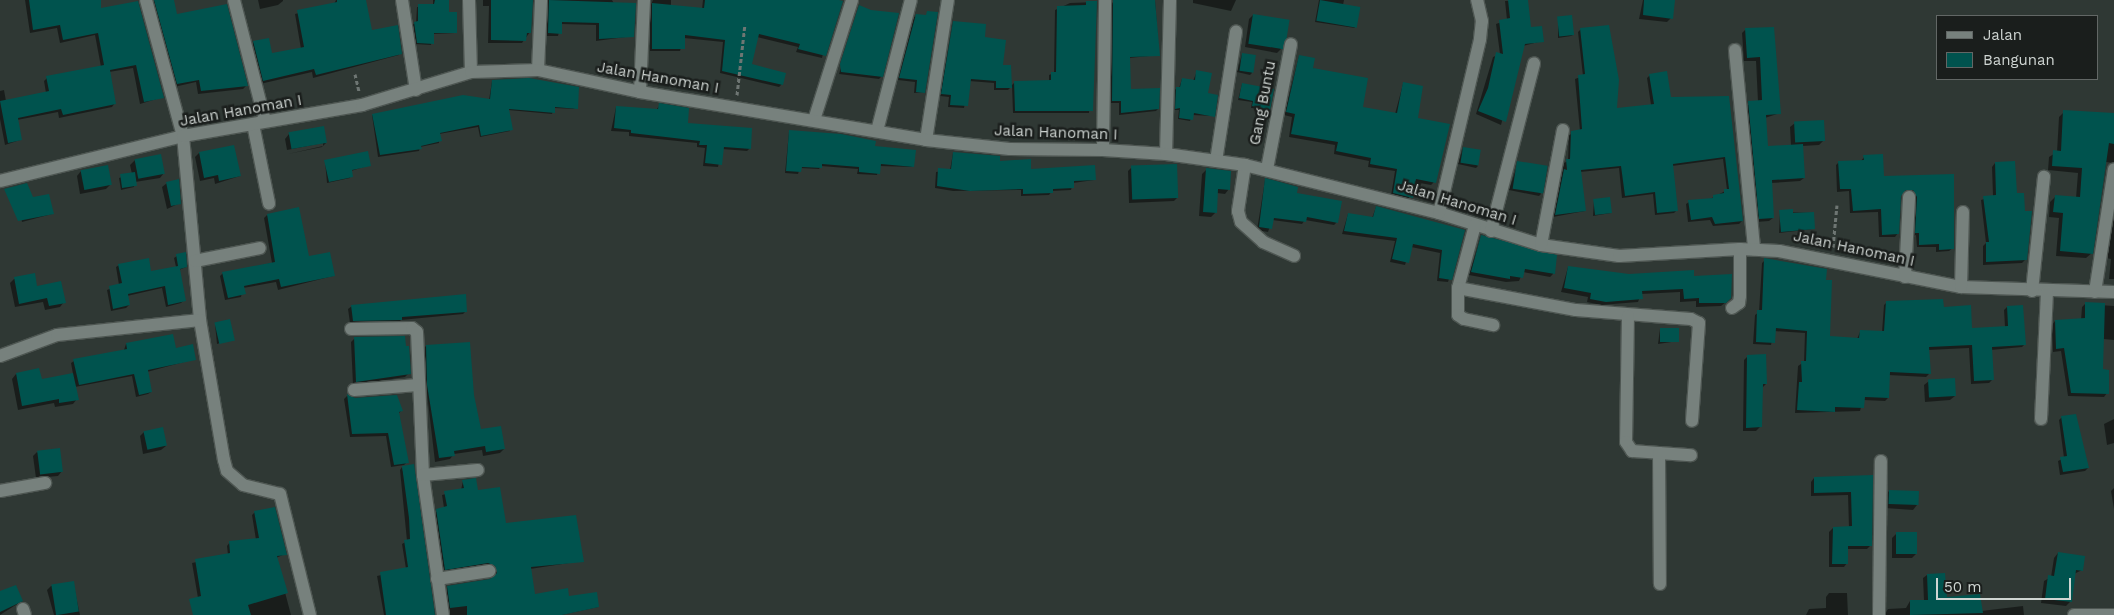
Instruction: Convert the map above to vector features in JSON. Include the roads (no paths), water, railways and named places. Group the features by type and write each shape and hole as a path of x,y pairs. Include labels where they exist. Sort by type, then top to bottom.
{"street":[{"path":"146,0 183,136 200,320 227,472 243,485 280,494 310,615"},
{"path":"234,0 259,123 269,203"},
{"path":"402,0 416,90"},
{"path":"469,0 471,72"},
{"path":"538,70 541,0"},
{"path":"640,92 644,0"},
{"path":"814,120 852,0"},
{"path":"877,131 911,0"},
{"path":"926,140 948,0"},
{"path":"1103,150 1105,0"},
{"path":"1166,154 1170,0"},
{"path":"1440,213 1480,39 1482,21 1477,0"},
{"path":"1216,160 1236,32"},
{"name":"Gang Buntu","path":"1267,169 1291,44"},
{"path":"1735,50 1754,249"},
{"path":"1492,231 1534,63"},
{"name":"Jalan Hanoman I","path":"0,181 183,136 362,105 471,72 538,70 640,92 926,140 1010,149 1103,150 1166,154 1246,165 1440,213 1475,226 1542,245 1619,256 1754,249 1832,260 1961,287 2047,292 2114,292"},
{"path":"1542,245 1563,130"},
{"path":"1246,165 1238,210 1241,222 1263,242 1294,256"},
{"path":"2095,292 2114,169"},
{"path":"2032,291 2044,177"},
{"path":"1906,277 1909,197"},
{"path":"1961,287 1963,212"},
{"path":"1475,226 1458,288 1458,315 1464,320 1493,326"},
{"path":"195,261 260,248"},
{"path":"1732,308 1739,303 1740,296 1740,249"},
{"path":"1458,288 1576,310 1628,316 1691,319 1699,322 1692,422"},
{"path":"2041,419 2047,292"},
{"path":"1628,316 1626,442 1632,451 1691,455"},
{"path":"0,356 57,335 200,320"},
{"path":"351,329 415,329 424,475 443,615"},
{"path":"354,390 418,385"},
{"path":"1660,453 1660,584"},
{"path":"1879,615 1881,461"},
{"path":"424,475 478,470"},
{"path":"0,491 45,483"},
{"path":"437,579 489,571"},
{"path":"2074,615 2114,615"}]}
